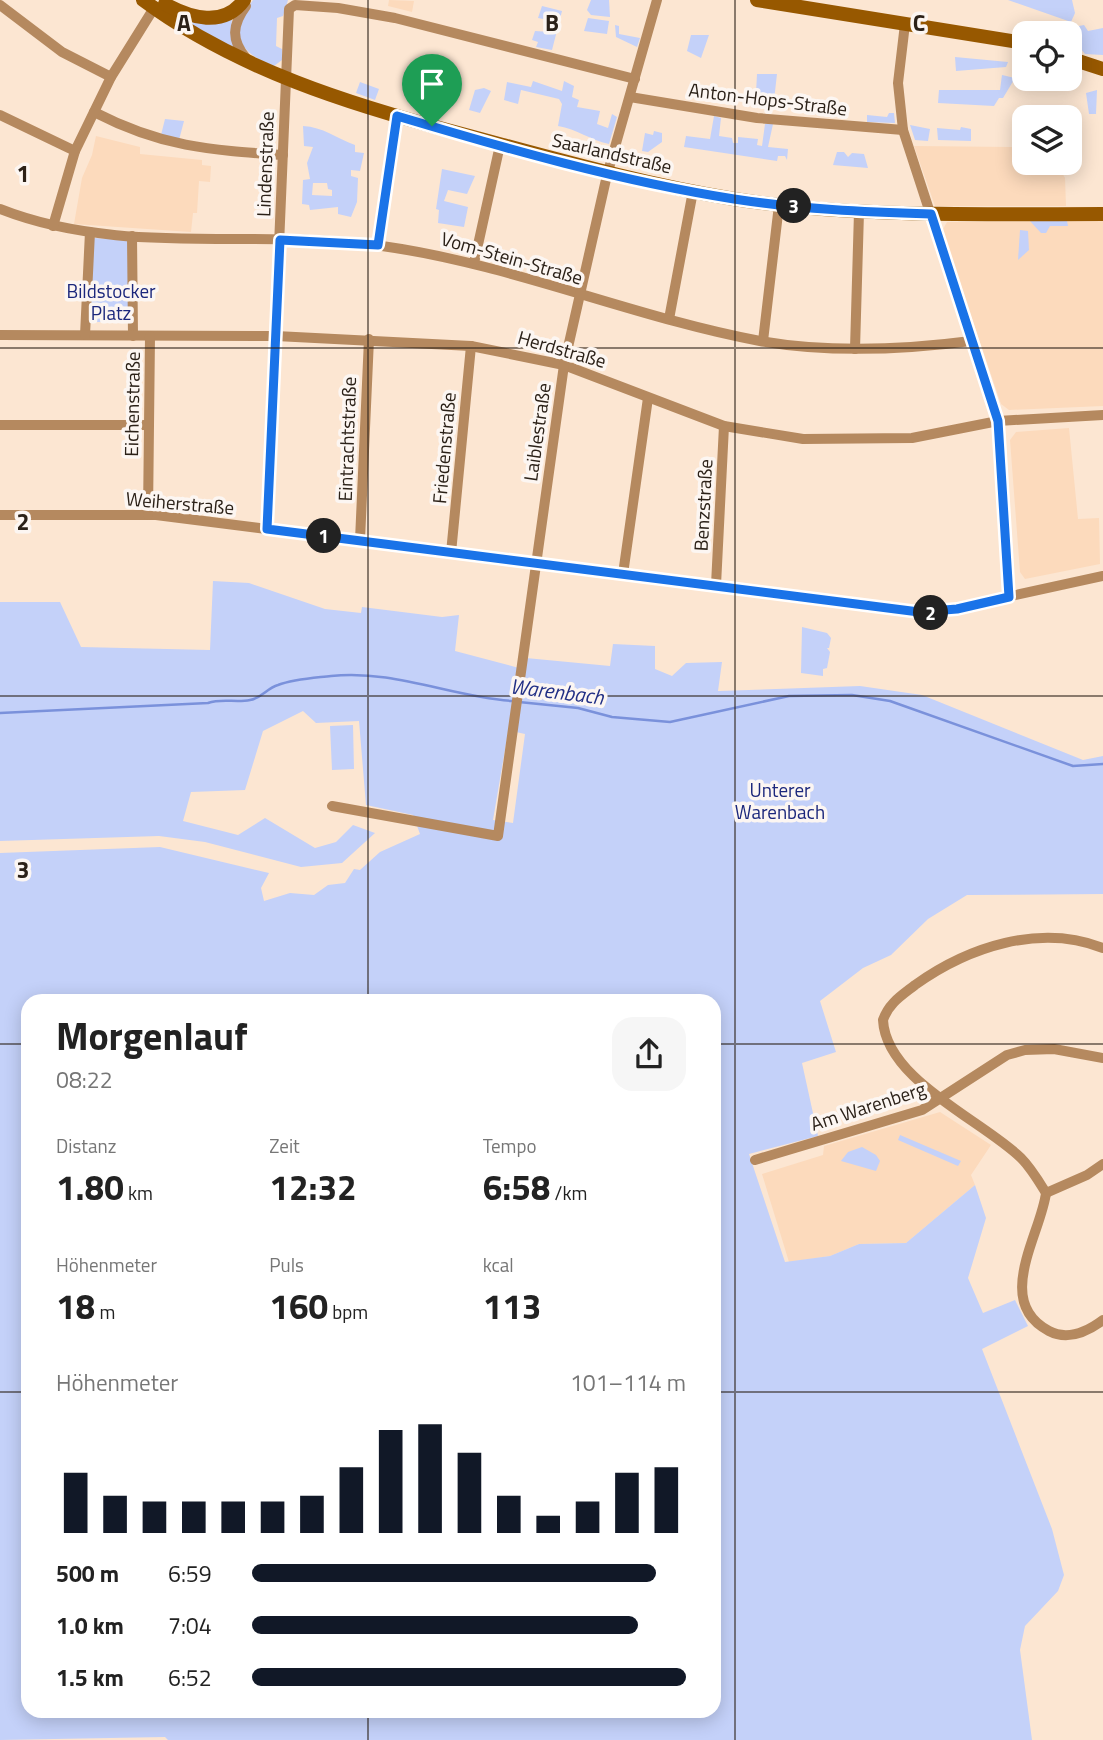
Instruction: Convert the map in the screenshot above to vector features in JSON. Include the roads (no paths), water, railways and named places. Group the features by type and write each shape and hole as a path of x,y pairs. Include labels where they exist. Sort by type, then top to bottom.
{"street":[{"path":"53,226 75,151 151,3 185,15 211,19 231,12 244,0"},
{"path":"250,0 235,24 234,34 240,50 250,63"},
{"name":"Laiblestraße","path":"332,806 498,836 564,365 608,172 657,0"},
{"path":"757,0 1012,41"},
{"name":"Saarlandstraße","path":"151,3 250,63 397,116 500,145 693,191 779,205 859,212 1103,214"},
{"path":"0,5 62,52 111,77"},
{"name":"Lindenstraße","path":"267,529 289,9 295,5 380,15 635,79"},
{"path":"905,24 898,83 903,130 998,421 1009,597"},
{"path":"1082,62 1101,68"},
{"name":"Anton-Hops-Straße","path":"630,97 757,118 903,130"},
{"path":"94,112 150,138 182,146 284,155"},
{"path":"0,115 75,151"},
{"path":"378,245 397,116"},
{"path":"474,263 500,145"},
{"path":"669,319 693,191"},
{"path":"763,341 779,205"},
{"name":"Vom-Stein-Straße","path":"0,209 53,226 90,232 132,236 378,245 474,263 578,295 763,341 855,349 906,348 971,341"},
{"path":"855,349 859,212"},
{"path":"85,335 90,232"},
{"path":"132,236 134,336"},
{"name":"Herdstraße","path":"0,335 276,336 471,346 564,365 724,426 803,439 912,439 998,421 1103,415"},
{"name":"Eichenstraße","path":"148,515 150,336"},
{"name":"Eintrachtstraße","path":"360,540 369,339"},
{"name":"Friedenstraße","path":"451,553 471,346"},
{"path":"623,574 648,398"},
{"path":"0,425 149,425"},
{"name":"Benzstraße","path":"716,585 724,426"},
{"name":"Weiherstraße","path":"0,515 148,515 933,613 1103,576"},
{"path":"1103,948 1074,939 1049,938 1006,943 983,949 939,968 895,1000 883,1020 888,1043 911,1072 942,1100 1020,1157 1046,1193 1041,1218 1026,1254 1022,1273 1025,1301 1034,1318 1051,1332 1076,1335 1103,1320"},
{"name":"Am Warenberg","path":"755,1160 903,1116 942,1100 988,1064 1025,1051 1054,1049 1103,1058"},
{"path":"1046,1193 1087,1175 1103,1164"}],"waterway":[{"name":"Warenbach","path":"0,713 245,701 254,699 274,686 291,681 354,675 377,676 512,701"},
{"name":"Warenbach","path":"519,702 578,708 612,717 670,722 789,696 852,695 890,701 1073,766 1103,764"}],"park label":[{"name":"Bildstocker Platz","path":"111,302"},
{"name":"Unterer Warenbach","path":"780,801"}]}
